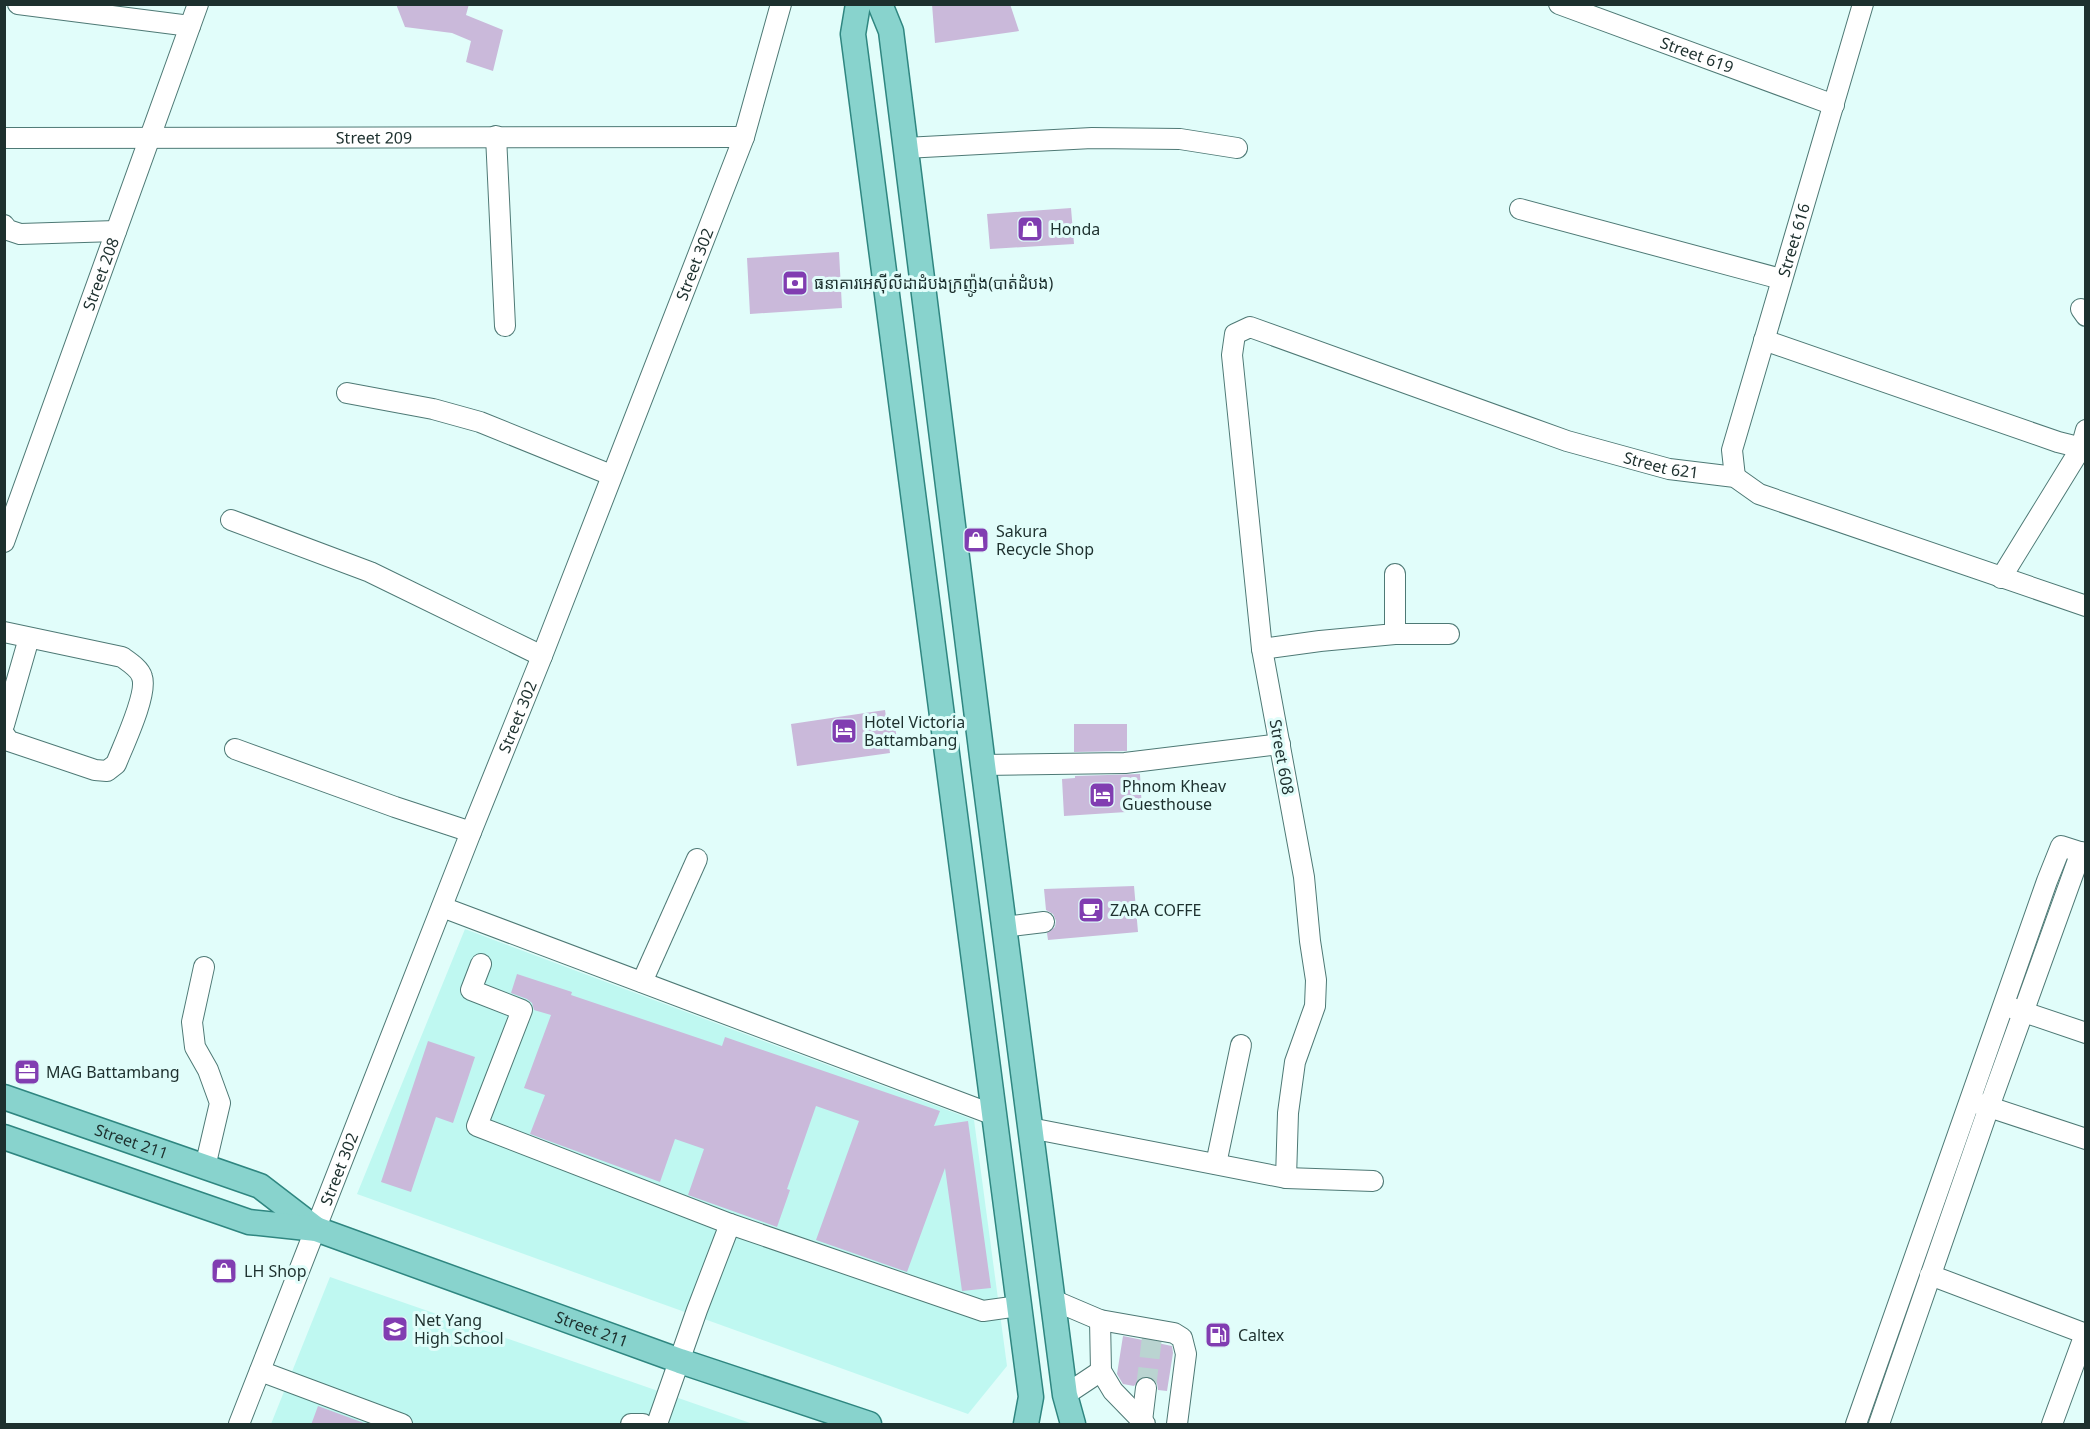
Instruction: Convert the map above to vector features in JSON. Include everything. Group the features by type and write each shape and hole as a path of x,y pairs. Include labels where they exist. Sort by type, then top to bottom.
{"main road":[{"path":"858,4 853,34 1031,1397 1026,1425"},
{"path":"880,4 891,30 1030,1128 1065,1395 1073,1425"},
{"name":"Street 211","path":"4,1097 260,1186 316,1229"},
{"name":"Street 211","path":"4,1137 249,1222 316,1229 680,1361 869,1425"}],"street":[{"path":"18,4 190,26"},
{"name":"Street 208","path":"4,542 8,521 198,4"},
{"name":"Street 302","path":"239,1425 744,137 781,4"},
{"name":"Street 619","path":"1559,4 1834,105"},
{"name":"Street 616","path":"1735,477 1732,450 1863,4"},
{"path":"496,136 505,326"},
{"name":"Street 209","path":"4,138 744,137"},
{"path":"905,148 1092,138 1180,139 1237,148"},
{"path":"1520,209 1781,279"},
{"path":"4,225 8,230 20,234 116,231"},
{"name":"Street 621","path":"1235,334 1250,327 1567,441 1669,469 1735,477 1759,494 2085,606"},
{"name":"Street 608","path":"1235,334 1232,355 1262,649 1304,877 1316,980 1315,1006 1295,1062 1288,1113 1286,1178"},
{"path":"1764,340 2047,438 2084,442 2001,578"},
{"path":"347,393 433,409 480,422 611,475"},
{"path":"231,520 370,573 542,656"},
{"path":"1395,574 1395,634"},
{"path":"4,633 122,657 133,665 142,677 142,697 116,764 107,771 95,770 9,741 4,734"},
{"path":"1262,649 1395,634 1449,634"},
{"path":"4,725 29,638"},
{"path":"983,765 1125,763 1280,744"},
{"path":"235,749 471,832"},
{"path":"1856,1425 2047,881 2061,846 2083,853 1989,1107 1879,1425"},
{"path":"642,982 697,859"},
{"path":"441,907 994,1115"},
{"path":"1004,927 1044,922"},
{"path":"481,964 471,990 522,1010 477,1126 730,1224 983,1311 1019,1306"},
{"path":"204,967 192,1022 195,1047 208,1070 220,1103 205,1167"},
{"path":"2004,1005 2085,1033"},
{"path":"1216,1164 1241,1045"},
{"path":"1969,1100 2085,1139"},
{"path":"1030,1128 1286,1178 1373,1181"},
{"path":"657,1425 730,1224"},
{"path":"1930,1275 2085,1334 2052,1425"},
{"path":"1053,1300 1100,1320 1152,1333 1174,1333 1182,1338 1186,1354 1177,1425"},
{"path":"1100,1320 1101,1371 1113,1391 1143,1423"},
{"path":"260,1371 402,1425"},
{"path":"1065,1395 1101,1371"},
{"path":"1143,1423 1146,1388"},
{"path":"631,1425 643,1425"}],"shaded area":[{"path":"465,929 974,1120 1007,1366 968,1414 357,1194"},
{"name":"Net Yang High School","path":"330,1277 753,1424 271,1424"}],"building":[{"path":"396,4 469,4 466,15 503,30 493,71 466,62 471,41 452,33 405,27"},
{"path":"932,4 1010,4 1019,31 935,43"},
{"name":"Honda","path":"1071,208 1074,244 990,249 987,214"},
{"name":"ធនាគារអេស៊ីលីដាដំបងក្រញ៉ូង(បាត់ដំបង)","path":"839,252 842,308 750,314 747,258"},
{"name":"Hotel Victoria Battambang","path":"885,710 887,723 894,721 897,739 888,740 890,753 797,766 791,724"},
{"path":"1074,724 1127,724 1127,751 1074,752"},
{"name":"Phnom Kheav Guesthouse","path":"1140,774 1142,811 1064,816 1062,779 1075,778 1075,776"},
{"name":"ZARA COFFE","path":"1134,886 1138,932 1048,940 1047,933 1055,927 1056,921 1053,914 1046,910 1044,889"},
{"path":"517,974 572,992 571,995 722,1046 725,1037 940,1111 934,1126 968,1121 991,1288 962,1291 945,1168 907,1272 816,1240 859,1121 816,1106 787,1189 790,1190 777,1227 688,1195 704,1149 675,1139 660,1182 530,1134 545,1095 524,1088 551,1015 534,1010 532,1003 527,999 511,993"},
{"path":"428,1041 475,1057 453,1123 436,1117 411,1192 381,1182"},
{"path":"1123,1336 1172,1346 1167,1391 1158,1390 1157,1383 1148,1376 1141,1377 1134,1386 1123,1384 1117,1374"},
{"path":"318,1406 364,1423 364,1425 311,1425"}],"tunnel":[{"path":"1146,1388 1152,1337"}],"place":[{"name":"Honda","path":"1030,229"},
{"name":"ធនាគារអេស៊ីលីដាដំបងក្រញ៉ូង(បាត់ដំបង)","path":"795,283"},
{"name":"Sakura Recycle Shop","path":"976,540"},
{"name":"Hotel Victoria Battambang","path":"844,731"},
{"name":"Phnom Kheav Guesthouse","path":"1102,795"},
{"name":"ZARA COFFE","path":"1091,910"},
{"name":"MAG Battambang","path":"27,1072"},
{"name":"LH Shop","path":"224,1271"},
{"name":"Net Yang High School","path":"395,1329"},
{"name":"Caltex","path":"1218,1335"}]}
